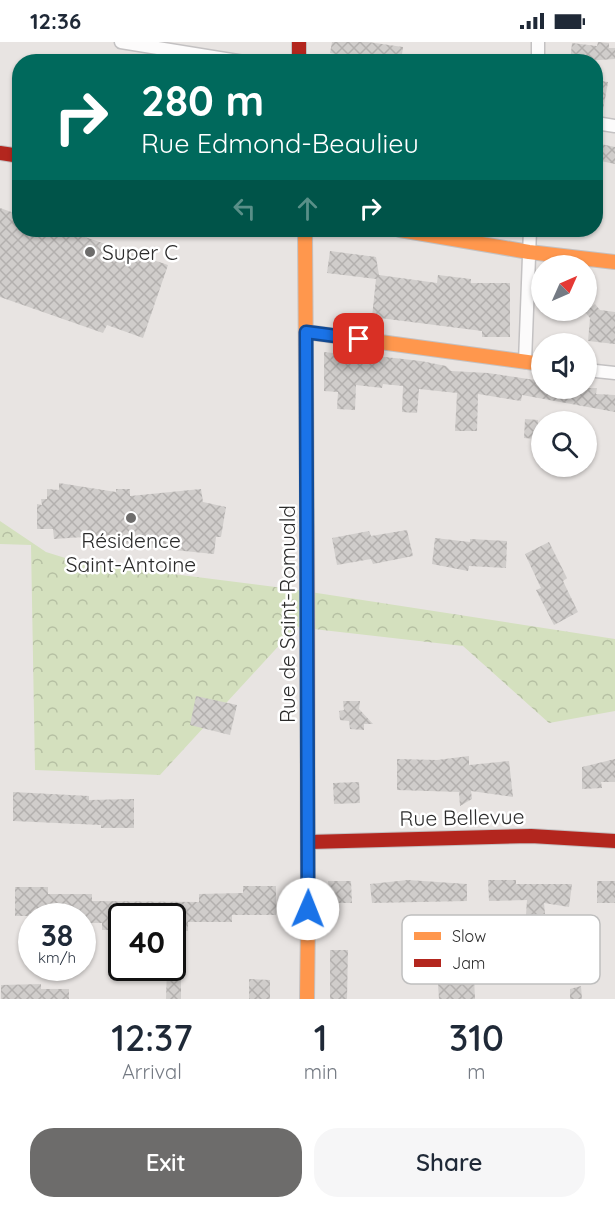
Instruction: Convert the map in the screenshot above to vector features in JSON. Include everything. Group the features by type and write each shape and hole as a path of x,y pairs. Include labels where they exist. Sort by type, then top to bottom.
{"street":[{"path":"122,42 195,54"},
{"name":"Rue de Saint-Romuald","path":"305,237 309,842 307,999"},
{"path":"441,237 529,252 615,262"},
{"path":"525,362 530,237"},
{"path":"306,332 531,363"},
{"path":"597,372 615,374"},
{"name":"Rue Bellevue","path":"309,842 531,836 615,841"}],"green space":[{"path":"0,521 46,552 78,562 291,589 615,639 615,711 549,723 463,646 296,627 160,775 35,770 31,545 0,544"}],"building":[{"path":"332,42 368,42 403,47 402,54 330,53"},
{"path":"598,42 609,43 609,48 615,48 615,59 603,60 603,54 571,54 572,43 597,46"},
{"path":"603,81 608,82 603,110"},
{"path":"603,144 615,147 615,164 603,161"},
{"path":"0,208 12,212 12,237 85,237 168,265 143,338 107,325 103,333 0,297"},
{"path":"330,251 376,257 379,275 437,283 438,275 471,279 471,283 510,283 510,337 482,337 482,331 372,317 376,279 327,273"},
{"path":"597,306 600,310 615,312 615,344 597,342 597,333 589,333 590,321 597,321"},
{"path":"333,350 346,350 346,357 366,360 367,355 421,361 446,366 451,371 488,373 531,379 531,397 522,395 521,401 478,394 477,431 455,431 457,393 419,389 417,413 402,412 403,386 383,384 382,388 356,385 355,410 337,409 338,392 324,391 324,352 333,353"},
{"path":"597,394 615,395 615,412 544,399 597,399"},
{"path":"525,419 531,419 531,439 524,438"},
{"name":"Résidence Saint-Antoine","path":"59,483 116,492 116,489 130,489 130,496 201,489 203,502 226,507 221,537 216,537 214,554 114,544 113,535 54,539 53,529 37,529 37,504 42,505 41,499 47,499 47,489 59,490"},
{"path":"407,530 413,556 373,564 371,559 337,565 332,538 369,531 371,536"},
{"path":"435,538 470,542 470,539 507,541 506,568 469,566 468,571 432,564"},
{"path":"549,542 567,578 563,581 578,612 554,625 536,590 541,588 525,554"},
{"path":"196,696 237,705 230,735 190,725"},
{"path":"343,701 360,701 359,709 373,724 364,724 364,730 350,729 349,721 340,720 339,711 344,710"},
{"path":"469,756 469,765 509,761 513,797 471,791 472,799 460,806 459,792 397,790 397,759 437,760"},
{"path":"615,759 615,782 601,782 602,788 582,789 582,767"},
{"path":"359,782 360,803 334,804 333,783"},
{"path":"13,792 89,796 89,800 134,799 134,828 101,828 101,825 13,821"},
{"path":"408,880 467,884 467,901 372,903 370,884"},
{"path":"488,880 516,880 516,884 572,884 569,907 544,903 545,914 526,915 527,900 489,901"},
{"path":"328,881 351,881 352,903 331,903"},
{"path":"597,881 615,881 615,903 597,903"},
{"path":"243,886 276,886 276,915 232,915 232,922 188,922 188,931 186,931 186,903 108,903 108,930 102,930 102,923 96,923 96,903 18,903 18,916 15,916 15,887 48,887 48,894 92,894 92,901 199,902 199,894 243,893"},
{"path":"330,950 348,950 347,999 330,999"},
{"path":"249,979 270,980 270,999 249,999"},
{"path":"167,981 181,981 181,999 166,999"},
{"path":"41,984 41,989 69,989 69,999 1,999 1,985"},
{"path":"438,984 474,984 475,999 439,999"},
{"path":"581,986 582,999 570,999 570,989"}],"traffic: slow":[{"path":"305,237 307,518"},
{"path":"441,237 529,252 615,262"},
{"path":"306,332 531,363"},
{"path":"307,999 308,920"}],"traffic: jam":[{"path":"299,42 299,54"},
{"path":"0,153 12,155"},
{"path":"307,518 308,920"},
{"path":"309,842 531,836 615,841"}],"place":[{"name":"Super C","path":"90,252"},
{"name":"Résidence Saint-Antoine","path":"131,518"}],"route":[{"path":"308,909 306,332 359,339"}]}
